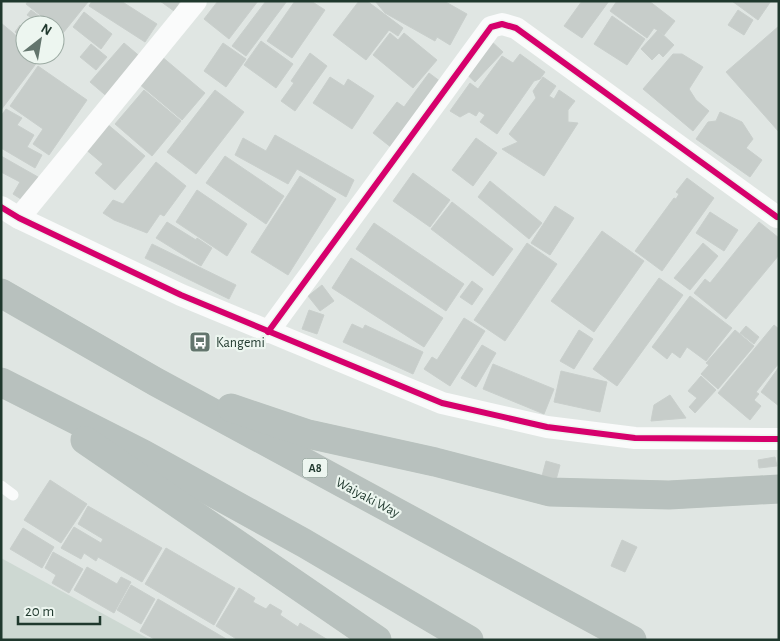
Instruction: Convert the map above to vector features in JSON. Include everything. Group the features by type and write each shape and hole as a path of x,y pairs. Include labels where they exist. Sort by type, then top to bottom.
{"highway":[{"name":"Waiyaki Way","path":"1,293 156,382 632,640"},
{"path":"156,382 308,434 435,462 550,492 669,495 779,489"},
{"path":"1,383 377,640"},
{"path":"1,383 144,454 469,640"}],"street":[{"path":"196,1 10,212 181,295 442,404 547,427 635,438 779,439"},
{"path":"268,332 491,27 502,24 516,28 777,217"}],"lane":[{"path":"1,486 13,495"}],"shaded area":[{"path":"1,558 151,640 1,640"}],"building":[{"path":"28,1 88,2 65,31 65,15 40,15 26,4"},
{"path":"92,1 121,1 157,24 145,42 89,6"},
{"path":"160,1 180,1 174,11"},
{"path":"218,1 258,1 229,39 204,19"},
{"path":"266,1 287,1 246,56 232,46"},
{"path":"295,1 311,1 325,10 292,58 267,41"},
{"path":"359,1 367,1 403,28 398,36 389,30 366,60 333,35"},
{"path":"375,1 444,1 467,14 450,45 437,37 435,41 385,13"},
{"path":"582,1 609,1 582,38 564,26"},
{"path":"617,1 649,1 675,21 664,35 654,28 647,38 610,11"},
{"path":"732,1 771,1 758,20"},
{"path":"31,10 38,15 27,15"},
{"path":"738,10 753,20 744,35 728,25"},
{"path":"84,12 112,34 101,49 73,27"},
{"path":"612,16 645,39 627,65 594,44"},
{"path":"1,23 15,35 15,65 35,65 1,110"},
{"path":"779,26 779,132 726,72"},
{"path":"658,30 674,45 663,57 659,53 652,60 641,49"},
{"path":"390,33 398,40 404,33 437,60 413,88 373,55"},
{"path":"490,40 503,52 475,82 462,70"},
{"path":"261,41 293,64 276,88 244,65"},
{"path":"124,43 143,59 110,99 90,82"},
{"path":"223,43 246,59 226,87 204,71"},
{"path":"91,44 107,57 96,70 80,57"},
{"path":"310,53 327,66 295,111 281,101 294,83 291,81"},
{"path":"520,54 545,72 540,79 534,81 497,134 480,122 485,115 479,111 476,116 469,112 460,117 450,111 470,83 478,89 502,56 513,63"},
{"path":"673,54 682,54 703,67 689,89 696,100 709,111 693,131 643,89"},
{"path":"161,56 205,93 182,120 138,83"},
{"path":"38,66 87,100 49,155 33,144 43,129 10,106"},
{"path":"429,73 441,82 392,148 373,133 397,102 404,107"},
{"path":"330,77 344,86 348,79 374,96 352,129 313,103"},
{"path":"543,77 556,86 549,96 554,99 559,90 575,101 568,110 568,122 578,123 544,176 502,149 518,142 509,134 536,98 533,91"},
{"path":"144,90 181,121 152,156 115,124"},
{"path":"215,90 244,112 196,174 167,152"},
{"path":"6,109 22,118 17,125 34,135 27,147 42,155 35,168 1,148 1,116"},
{"path":"720,112 742,122 753,139 746,148 762,160 750,177 696,139 708,122 716,121"},
{"path":"106,123 145,156 115,190 95,173 103,164 84,148"},
{"path":"275,135 354,180 346,197 297,169 288,184 235,155 243,138 266,151"},
{"path":"476,138 497,153 473,186 452,170"},
{"path":"1,156 38,177 24,201 13,194 20,182 1,172"},
{"path":"225,156 284,196 266,224 206,183"},
{"path":"156,162 186,186 164,216 160,214 147,233 114,220 103,213 113,200 123,204"},
{"path":"413,173 450,200 430,227 393,201"},
{"path":"300,176 336,199 288,275 251,252"},
{"path":"687,178 714,198 662,271 635,251 674,198 676,199 679,194 676,192"},
{"path":"490,181 542,223 529,239 478,197"},
{"path":"197,190 247,224 227,256 176,222"},
{"path":"452,202 513,249 493,276 431,229"},
{"path":"555,206 574,218 550,255 531,243"},
{"path":"710,212 738,230 724,251 696,233"},
{"path":"167,222 212,248 201,266 156,238"},
{"path":"759,222 779,238 779,255 726,319 694,293 705,279 710,283"},
{"path":"374,223 464,284 446,311 356,249"},
{"path":"602,231 644,261 594,332 551,301"},
{"path":"527,243 557,264 505,341 474,320"},
{"path":"703,243 718,256 690,290 674,278"},
{"path":"152,244 236,285 229,299 145,258"},
{"path":"351,258 443,318 424,347 332,288"},
{"path":"659,278 683,295 617,386 593,369"},
{"path":"472,281 483,289 472,305 460,297"},
{"path":"322,285 334,301 320,311 308,296"},
{"path":"690,296 732,328 706,361 687,347 680,358 672,352 667,359 652,347"},
{"path":"309,310 324,315 317,334 302,329"},
{"path":"464,318 485,331 450,386 424,369 432,357 437,360"},
{"path":"352,324 363,329 365,325 423,352 413,374 343,342"},
{"path":"774,325 779,329 779,363 756,392 759,394 754,400 761,406 750,420 718,393"},
{"path":"746,326 759,337 754,344 740,333"},
{"path":"579,330 593,339 574,369 560,361"},
{"path":"735,330 754,346 718,389 701,374 709,365 706,363"},
{"path":"482,345 496,353 476,387 461,378"},
{"path":"493,364 554,389 544,414 483,389"},
{"path":"779,367 779,406 761,392"},
{"path":"561,371 607,382 600,412 554,402"},
{"path":"701,376 716,390 695,413 689,407 697,398 688,391"},
{"path":"670,395 686,418 651,421 654,405"},
{"path":"775,457 777,466 759,468 758,460"},
{"path":"546,461 560,465 556,480 542,476"},
{"path":"50,480 87,504 61,543 24,520"},
{"path":"88,506 162,548 142,582 98,557 96,561 84,553 81,559 61,548 74,527 101,543 103,539 78,524"},
{"path":"23,528 54,547 42,568 10,549"},
{"path":"622,540 637,547 625,572 611,566"},
{"path":"166,548 235,588 214,625 145,584"},
{"path":"53,552 83,569 69,593 52,583 56,575 45,568"},
{"path":"87,567 117,584 121,577 131,582 114,613 74,590"},
{"path":"131,585 155,599 141,624 117,610"},
{"path":"239,588 255,598 253,602 266,609 270,604 282,611 280,615 298,627 300,623 328,640 238,640 216,626"},
{"path":"158,599 228,640 156,640 140,631"}],"cycle path":[{"path":"268,332 491,27 502,24 516,28 777,217"},
{"path":"1,207 19,218 181,295 442,403 547,427 635,438 779,439"}],"place":[{"name":"Kangemi","path":"200,342"}]}
